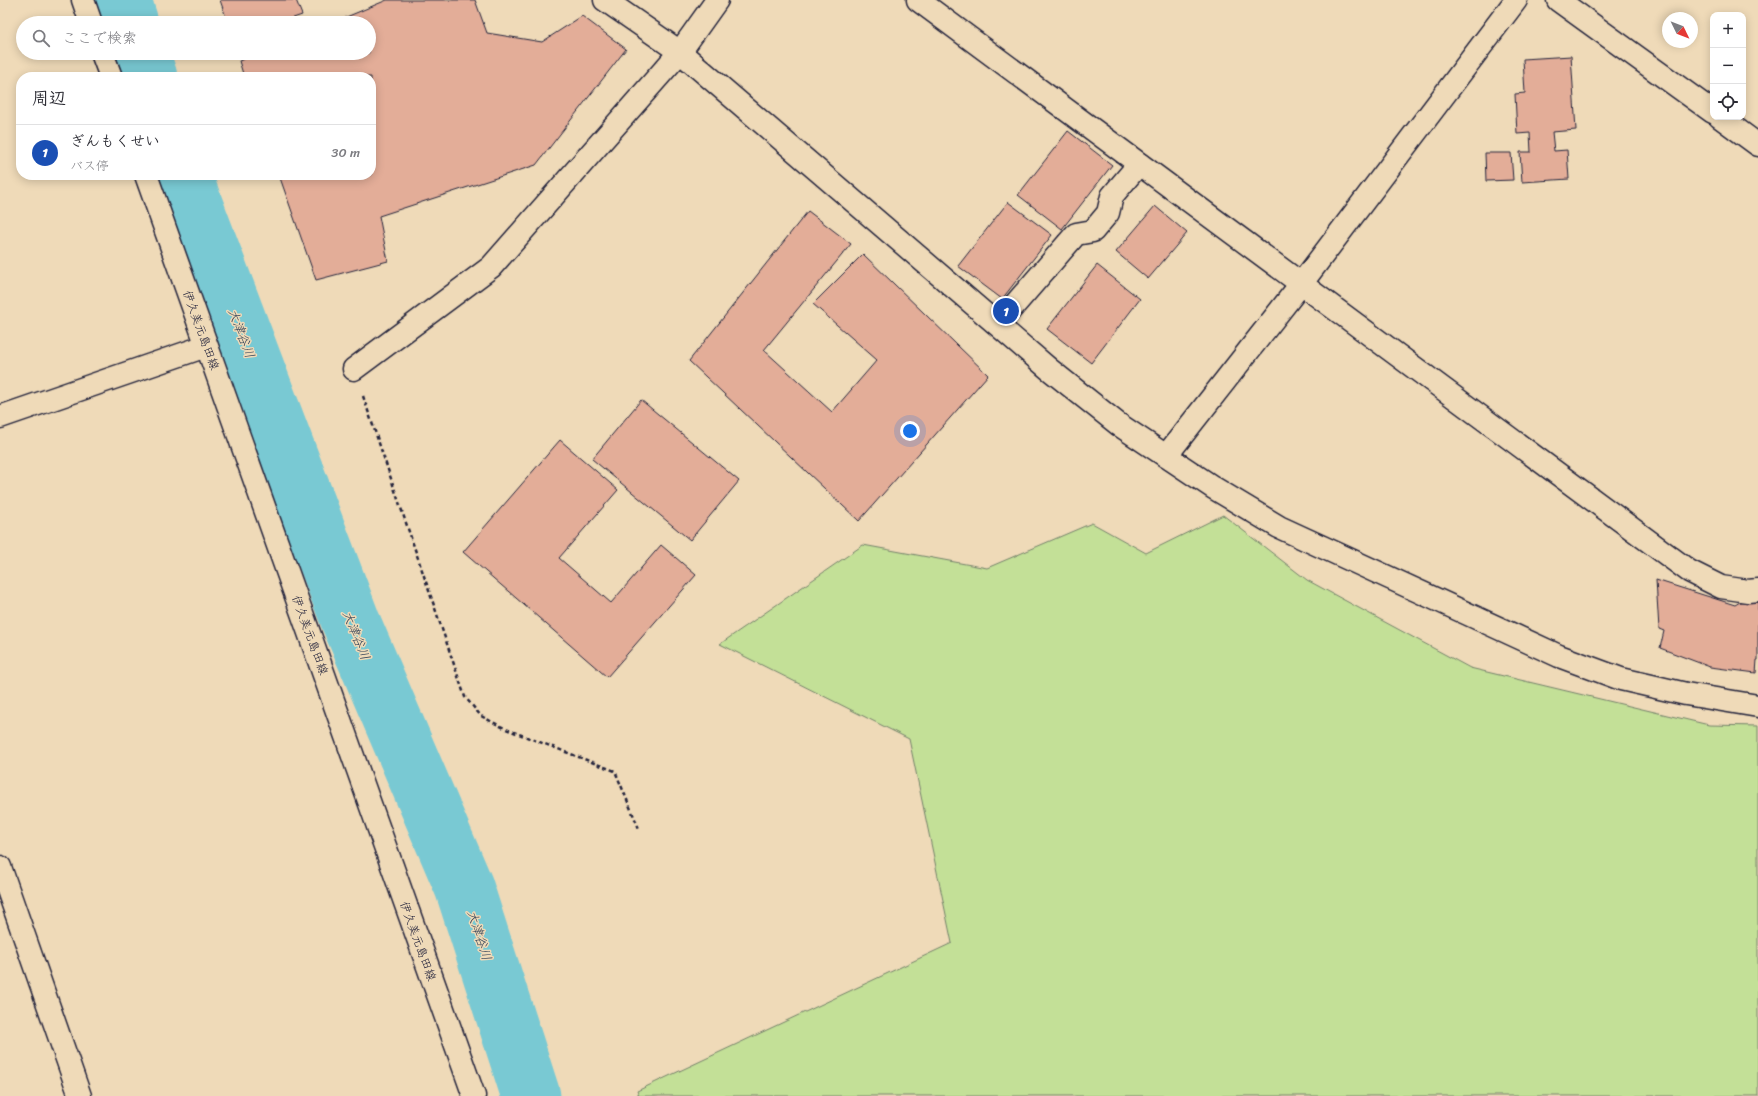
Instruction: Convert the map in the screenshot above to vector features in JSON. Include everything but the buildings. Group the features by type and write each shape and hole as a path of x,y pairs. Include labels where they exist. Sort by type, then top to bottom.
{"street":[{"path":"83,0 89,16"},
{"path":"605,0 680,52 1049,368 1118,424 1214,488 1279,528 1559,656 1621,679 1686,694 1758,706"},
{"path":"354,369 491,266 680,52 718,0"},
{"path":"918,0 1689,571 1721,587 1748,591 1758,590"},
{"path":"1166,456 1300,284 1516,0"},
{"path":"1558,0 1710,110"},
{"path":"105,60 109,72"},
{"path":"1724,120 1758,145"},
{"path":"998,324 1076,234 1093,231 1108,213 1112,196 1139,164"},
{"name":"伊久美元島田線","path":"148,180 474,1096"},
{"path":"0,417 206,346"},
{"path":"0,866 80,1096"}],"path":[{"path":"354,369 465,697 481,716 506,729 615,771 640,831"}],"green space":[{"path":"1223,515 1307,580 1470,668 1709,725 1758,726 1758,1096 639,1096 637,1091 952,943 909,739 720,644 863,545 987,568 1092,523 1146,553"}],"waterway":[{"name":"大津谷川","path":"122,0 127,16"},
{"name":"大津谷川","path":"142,60 146,72"},
{"name":"大津谷川","path":"184,180 351,622 464,887 531,1096"}],"place":[{"name":"ぎんもくせい","path":"1006,311"}]}
